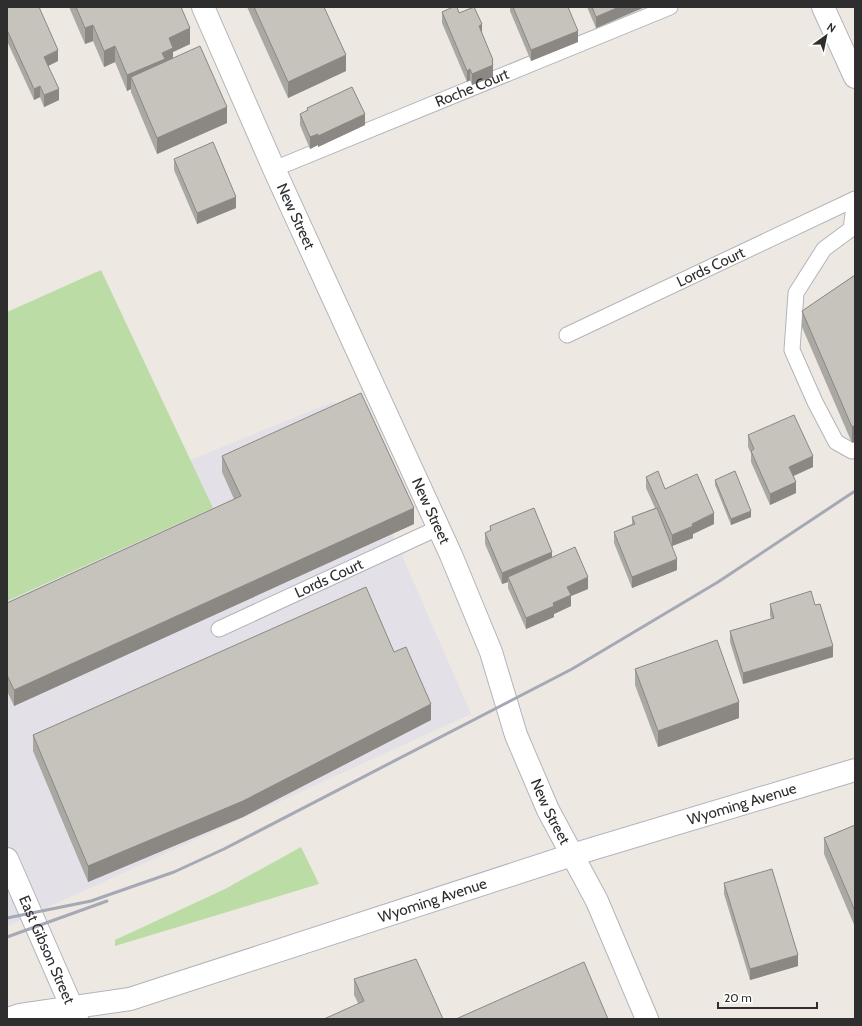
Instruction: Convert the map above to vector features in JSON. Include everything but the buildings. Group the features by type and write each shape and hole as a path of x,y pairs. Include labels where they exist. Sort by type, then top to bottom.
{"street":[{"name":"New Street","path":"203,7 274,169 451,555 491,652 516,735 548,810 597,901 647,1019"},
{"path":"823,7 855,77"},
{"name":"Wyoming Avenue","path":"8,1019 20,1015 74,1013 130,999 572,855 855,770"},
{"name":"East Gibson Street","path":"7,859 74,1013"}],"lane":[{"name":"Roche Court","path":"274,169 670,7"},
{"name":"Lords Court","path":"568,335 855,199"},
{"path":"855,199 851,229 824,249 796,293 792,350 815,402 836,442 852,451 855,450"},
{"name":"Lords Court","path":"219,629 438,528"}],"shaded area":[{"path":"335,401 471,714 7,926 7,535"}],"green space":[{"path":"101,270 213,508 7,601 7,312"},
{"path":"301,847 319,884 115,946 115,940 225,889"}],"railway":[{"path":"7,918 91,901 174,872 224,849 572,669 718,582 855,491"},
{"path":"7,937 107,901"}]}
